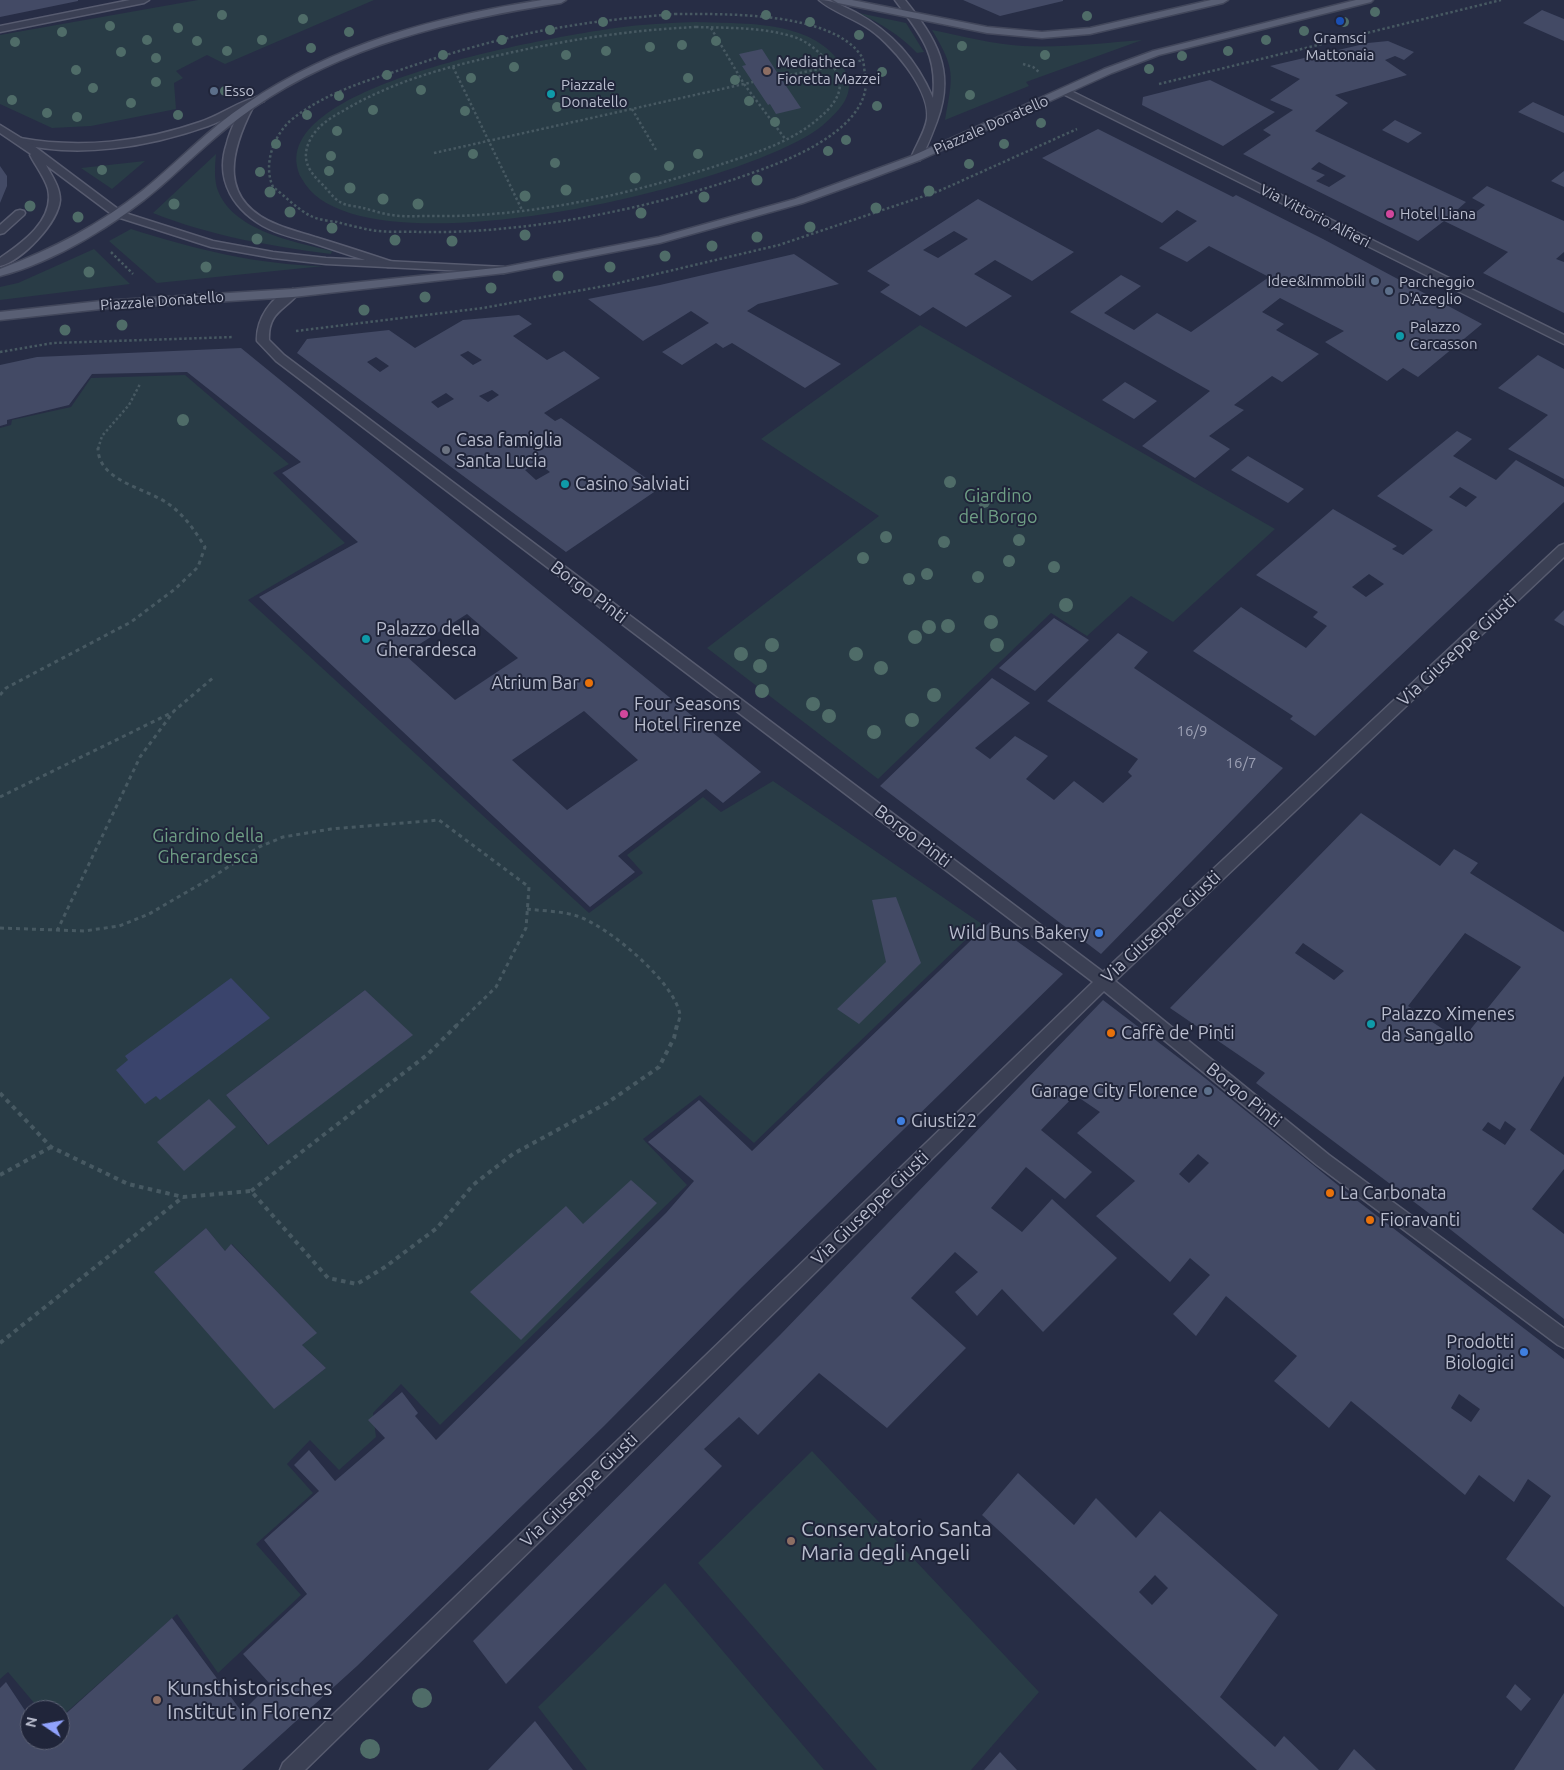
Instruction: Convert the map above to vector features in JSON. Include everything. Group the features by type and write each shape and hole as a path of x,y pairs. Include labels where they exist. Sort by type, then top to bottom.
{"main road":[{"name":"Piazzale Donatello","path":"0,273 78,238 118,214 146,192 214,131 276,88 310,71 381,41 465,18 561,0"},
{"path":"838,0 1004,32 1042,36 1074,33 1119,25 1223,0"},
{"name":"Piazzale Donatello","path":"0,316 32,311 101,305 293,293 505,270 660,240 799,201 916,158 1108,71 1156,53 1368,0"}],"street":[{"path":"0,28 144,0"},
{"name":"Piazzale Donatello","path":"824,0 888,36 900,49 922,85 930,105 932,120"},
{"name":"Piazzale Donatello","path":"900,0 912,14 931,44 941,70 939,98 916,158"},
{"name":"Via Vittorio Alfieri","path":"1065,91 1564,340"},
{"name":"Piazzale Donatello","path":"20,141 42,146 66,147 148,138 206,123 261,98"},
{"name":"Piazzale Donatello","path":"248,107 231,140 228,169 229,183 235,197 245,209 258,220 273,227 392,265"},
{"name":"Piazzale Donatello","path":"0,128 30,148 118,214 211,244 242,251 326,261 505,270"},
{"name":"Piazzale Donatello","path":"0,263 31,239 46,221 53,207 53,188 30,148"},
{"path":"0,231 20,213"},
{"name":"Borgo Pinti","path":"293,293 279,303 267,317 262,336 265,344 280,358 1104,981 1323,1160 1564,1338"},
{"name":"Via Giuseppe Giusti","path":"290,1770 1104,981 1564,550"}],"path":[{"path":"652,15 745,16 794,21 827,29 853,46 863,60 867,79 864,96 859,106 845,124 817,145 773,167 736,180 618,210 554,222 491,230 430,233 354,228 329,223 299,211 285,200 272,185 268,172 270,154 280,134 290,122 313,106 366,81 439,56 532,31 652,15"},
{"path":"663,28 750,29 788,35 815,47 834,66 838,71 840,91 831,107 813,124 786,140 710,170 658,185 595,199 522,210 456,217 386,215 351,207 332,198 320,188 311,175 306,158 311,138 325,123 350,106 381,90 453,67 535,48 604,35 663,28"},
{"path":"711,28 744,84 786,140"},
{"path":"780,77 863,60 873,60"},
{"path":"453,67 522,210"},
{"path":"434,153 753,82"},
{"path":"632,109 656,150"},
{"path":"109,251 134,276"},
{"path":"0,695 6,688 131,622 175,589 198,567 205,547 188,520 165,500 106,471 98,461 97,448 104,433 128,406 140,384"},
{"path":"57,931 140,757 174,711 214,677"},
{"path":"0,797 174,711"},
{"path":"0,928 84,931 119,926 149,914 211,878 259,847 283,837 331,829 439,820 529,887 526,928 496,987 427,1056 251,1190 184,1197 128,1184 51,1147 0,1093"},
{"path":"251,1190 328,1278 357,1284 385,1267 437,1228 473,1185 513,1154 607,1103 659,1067 674,1038 680,1016 669,989 651,967 607,933 578,916 527,909"},
{"path":"0,1175 51,1147"},
{"path":"0,1343 184,1197"}],"green space":[{"path":"198,0 374,0 225,64 207,55 176,71 183,78 174,83 176,109 91,126 52,128 0,104 0,35"},
{"path":"859,13 906,23 924,52 917,53 890,30"},
{"path":"696,22 736,23 778,28 798,33 816,41 832,53 844,69 849,86 845,100 835,114 822,126 781,149 717,173 639,195 554,212 471,222 395,222 337,208 302,179 299,146 323,117 365,92 420,71 536,42 625,27"},
{"path":"932,30 988,42 1023,46 1068,46 1142,40 1026,82 1029,86 945,120 951,82 949,64"},
{"path":"216,154 215,175 217,188 224,203 236,215 266,232 332,251 331,254 219,234 153,213"},
{"path":"145,161 112,189 81,168"},
{"path":"131,229 226,255 275,263 324,266 157,283 109,241"},
{"path":"94,249 130,284 0,300 0,287 18,283"},
{"name":"Giardino del Borgo","path":"920,325 1275,529 1173,622 1131,596 1087,636 1051,613 878,779 707,648 879,516 761,439"},
{"name":"Giardino della Gherardesca","path":"185,375 289,464 273,473 345,543 248,600 589,913 643,873 627,855 703,797 721,812 773,781 982,924 754,1143 700,1095 643,1139 687,1185 440,1425 401,1384 373,1413 376,1437 339,1470 310,1440 287,1464 313,1493 256,1544 301,1595 218,1673 177,1614 70,1709 70,1700 32,1700 8,1672 0,1679 0,428 11,425 12,420 71,407 91,378","holes":["365,990 412,1035 267,1145 226,1095","206,1228 225,1251 232,1244 316,1333 302,1345 326,1368 274,1408 154,1272"]},
{"path":"812,1451 1039,1692 971,1770 877,1770 698,1563"},
{"path":"665,1583 824,1770 587,1770 538,1707"}],"water":[{"path":"231,978 270,1018 160,1100 156,1096 145,1104 116,1070 128,1060 125,1056"}],"building":[{"path":"0,0 78,0 78,1 0,17"},
{"path":"963,0 1063,0 1063,1 1000,16"},
{"path":"1542,10 1564,19 1564,41 1523,23"},
{"path":"1388,41 1414,52 1404,60 1395,56 1385,60 1407,75 1335,95 1348,103 1315,131 1466,202 1457,210 1471,216 1485,205 1472,198 1487,186 1564,221 1564,252 1556,259 1564,262 1564,313 1483,273 1508,252 1444,221 1418,241 1243,154 1271,135 1263,130 1293,110 1270,100 1300,79 1270,66 1368,43","holes":["1319,162 1346,176 1329,187 1316,181 1325,175 1311,169"]},
{"path":"762,49 801,108 776,114 742,66 746,65 739,54"},
{"path":"1210,80 1275,112 1223,146 1142,105 1143,97"},
{"path":"1533,102 1564,116 1564,133 1518,112"},
{"path":"1395,120 1422,133 1408,143 1382,130"},
{"path":"1098,129 1233,197 1236,195 1323,239 1482,324 1418,377 1403,368 1387,381 1325,342 1344,331 1280,298 1262,312 1284,324 1276,330 1319,354 1282,382 1272,376 1234,405 1244,410 1209,436 1230,449 1195,478 1142,446 1210,391 1070,312 1121,275 1141,286 1104,313 1134,330 1157,313 1191,332 1269,277 1209,246 1187,262 1159,248 1197,221 1177,210 1162,223 1042,158"},
{"path":"0,166 7,176 7,186 0,203"},
{"path":"1564,171 1564,187 1551,181"},
{"path":"978,199 1074,252 1032,281 995,260 974,274 1012,296 966,327 933,307 920,316 880,292 890,285 867,271","holes":["954,231 968,239 938,258 923,250"]},
{"path":"794,254 839,284 758,304 747,311 841,364 805,388 732,343 723,348 716,343 682,365 662,352 709,323 691,311 643,341 588,299 660,285"},
{"path":"519,315 532,324 513,336 547,360 564,351 600,378 544,413 555,421 561,418 660,488 566,552 297,353 307,339 389,330 415,348 463,320","holes":["468,351 482,360 473,365 460,355","376,357 389,366 380,372 367,362","492,390 499,395 488,402 479,396","446,393 454,399 438,408 431,402","538,463 550,472 536,480 525,470"]},
{"name":"Palazzo della Gherardesca","path":"241,348 761,772 723,803 706,789 618,856 635,872 590,907 259,597 358,542 282,473 301,462 187,372 92,374 69,405 7,420 7,424 0,426 0,365 37,357","holes":["467,614 518,658 455,700 404,654","584,711 638,760 567,810 512,760"]},
{"path":"1538,355 1564,369 1564,479 1508,449 1548,415 1498,388"},
{"path":"1125,382 1157,401 1134,419 1102,400"},
{"path":"1457,431 1472,439 1453,456 1496,480 1516,460 1564,487 1564,502 1315,736 1290,719 1293,716 1193,651 1241,607 1306,648 1327,626 1313,617 1318,612 1256,575 1333,509 1397,546 1392,549 1403,555 1433,530 1377,496","holes":["1460,487 1477,497 1466,507 1449,497","1369,574 1384,584 1366,597 1352,587"]},
{"path":"1248,456 1304,489 1288,503 1231,470"},
{"path":"1564,610 1564,626 1554,620"},
{"path":"1054,618 1089,640 1035,691 999,668"},
{"path":"1118,633 1148,652 1134,668 1283,768 1101,954 880,786 992,678 1030,703 975,748 990,759 1015,736 1048,756 1026,779 1054,800 1074,781 1103,803 1132,776 1128,772 1138,759 1047,701"},
{"name":"Palazzo Ximenes da Sangallo","path":"1361,813 1440,866 1454,849 1478,863 1470,873 1564,932 1564,1076 1530,1130 1564,1155 1564,1169 1532,1209 1564,1234 1564,1319 1446,1226 1256,1083 1265,1073 1170,1008","holes":["1465,933 1521,967 1461,1041 1408,1006","1303,943 1344,971 1334,980 1295,953","1505,1121 1516,1129 1505,1145 1482,1130 1488,1122 1500,1130"]},
{"path":"896,897 921,963 859,1024 837,1009 886,962 872,900"},
{"path":"990,922 1063,974 742,1287 488,1539 357,1666 242,1770 0,1770 0,1688 6,1682 20,1703 20,1750 70,1750 70,1710 172,1618 242,1712 270,1684 243,1654 307,1594 264,1540 319,1491 294,1465 309,1450 335,1481 385,1438 368,1420 402,1392 418,1413 415,1416 436,1440 666,1213 694,1181 648,1142 699,1100 752,1151"},
{"path":"365,990 413,1035 268,1145 226,1095"},
{"path":"1103,1000 1200,1074 1359,1202 1564,1359 1564,1607 1506,1559 1551,1496 1528,1479 1514,1502 1479,1475 1465,1495 1351,1401 1329,1428 1274,1381 1297,1356 1226,1296 1196,1336 1173,1314 1210,1275 1190,1258 1170,1282 1096,1216 1135,1181 1077,1133 1100,1112 1075,1095 1041,1130 1092,1172 1065,1199 1026,1167 991,1208 1022,1232 1052,1199 1117,1258 1043,1332 1002,1289 977,1316 955,1292 978,1272 955,1252 911,1298 966,1348 887,1428 819,1373 758,1435 739,1417 704,1449 722,1466 506,1684 473,1641 780,1335","holes":["1198,1154 1209,1163 1189,1183 1179,1174","1459,1394 1480,1409 1471,1422 1451,1408"]},
{"path":"209,1099 236,1127 184,1171 157,1142"},
{"path":"631,1180 657,1203 521,1340 470,1292 566,1206 583,1224"},
{"path":"206,1228 225,1251 231,1244 317,1333 302,1345 326,1368 274,1409 154,1272"},
{"path":"1018,1473 1074,1525 1096,1498 1136,1538 1160,1511 1278,1615 1220,1697 1275,1747 1284,1736 1319,1770 1257,1770 982,1515","holes":["1155,1575 1168,1588 1152,1605 1139,1592"]},
{"path":"1515,1684 1531,1699 1521,1711 1506,1697"},
{"path":"1564,1693 1564,1770 1514,1770"},
{"path":"535,1721 573,1770 488,1770"},
{"path":"1354,1749 1376,1770 1338,1770"},
{"path":"1000,1752 1017,1770 984,1770"}],"place":[{"name":"Gramsci Mattonaia","path":"1340,21"},
{"name":"Mediatheca Fioretta Mazzei","path":"767,71"},
{"name":"Esso","path":"214,91"},
{"name":"Piazzale Donatello","path":"551,94"},
{"name":"Hotel Liana","path":"1390,214"},
{"name":"Idee&Immobili","path":"1375,281"},
{"name":"Parcheggio D'Azeglio","path":"1389,291"},
{"name":"Palazzo Carcasson","path":"1400,336"},
{"name":"Casa famiglia Santa Lucia","path":"446,450"},
{"name":"Casino Salviati","path":"565,484"},
{"name":"Palazzo della Gherardesca","path":"366,639"},
{"name":"Atrium Bar","path":"589,683"},
{"name":"Four Seasons Hotel Firenze","path":"624,714"},
{"name":"Wild Buns Bakery","path":"1099,933"},
{"name":"Palazzo Ximenes da Sangallo","path":"1371,1024"},
{"name":"Caffè de' Pinti","path":"1111,1033"},
{"name":"Garage City Florence","path":"1208,1091"},
{"name":"Giusti22","path":"901,1121"},
{"name":"La Carbonata","path":"1330,1193"},
{"name":"Fioravanti","path":"1370,1220"},
{"name":"Prodotti Biologici","path":"1524,1352"},
{"name":"Conservatorio Santa Maria degli Angeli","path":"791,1541"},
{"name":"Kunsthistorisches Institut in Florenz","path":"157,1700"}]}
